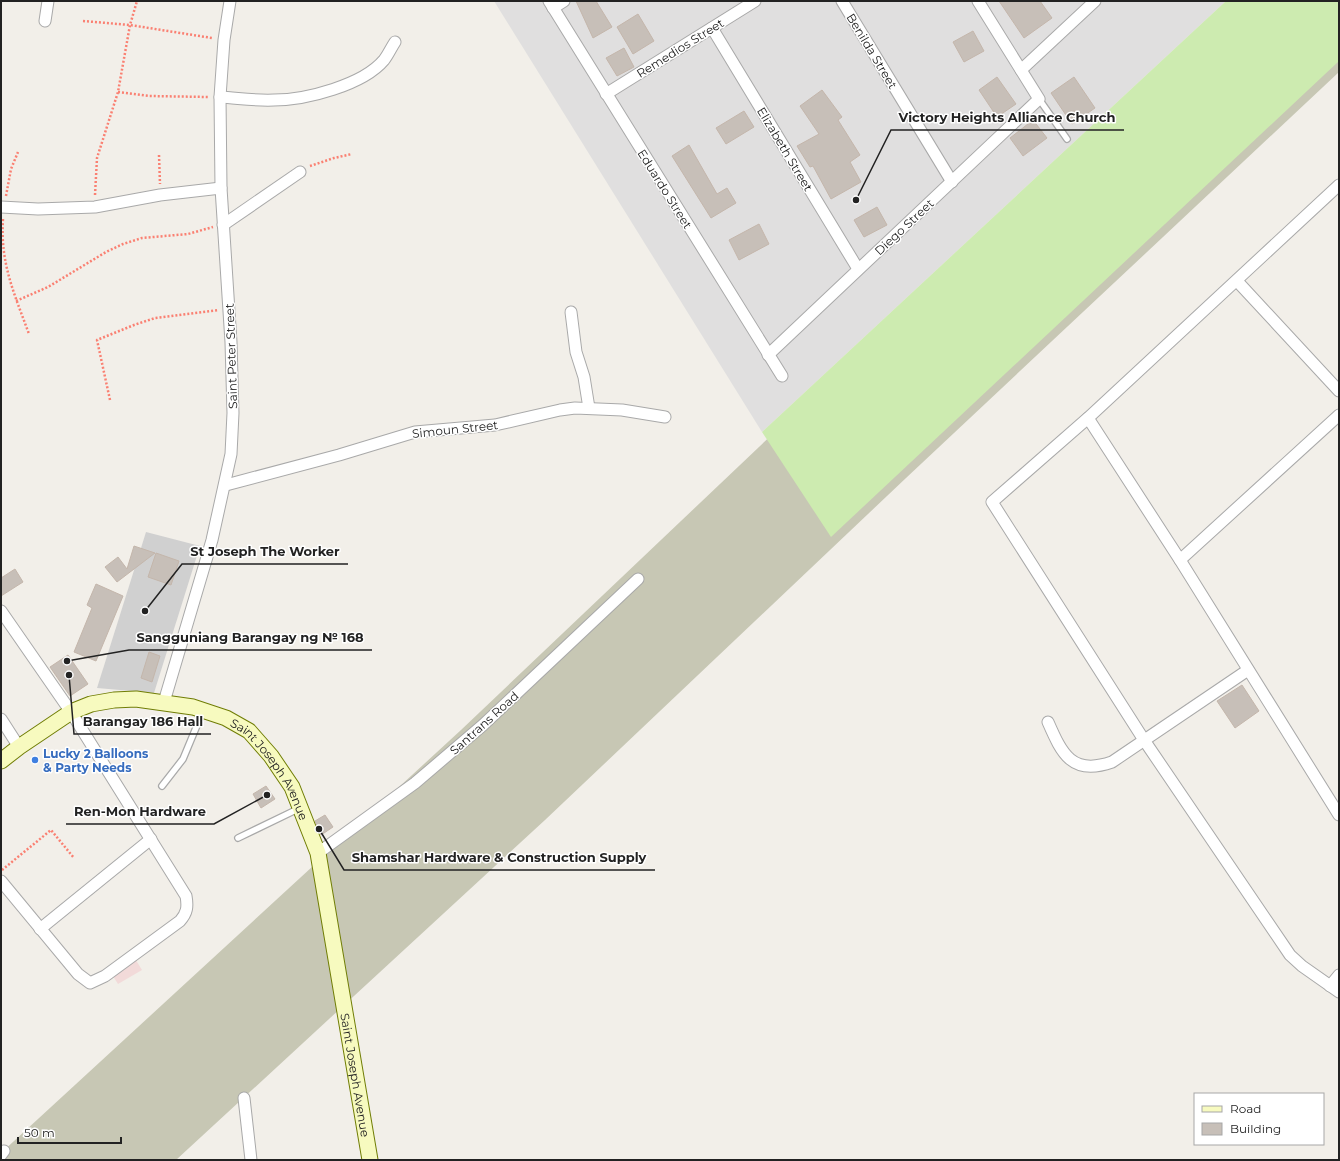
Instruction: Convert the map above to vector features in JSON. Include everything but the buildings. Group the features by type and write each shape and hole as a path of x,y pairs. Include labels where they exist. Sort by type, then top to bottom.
{"main road":[{"name":"Saint Joseph Avenue","path":"1,761 71,712 90,704 114,700 136,699 164,702 203,710 226,718 249,731 271,756 292,787 318,853 370,1160"}],"street":[{"path":"45,22 48,1"},
{"name":"Saint Peter Street","path":"164,702 212,540 226,485 231,454 233,412 229,309 221,188 220,97 224,40 230,1"},
{"path":"551,5 564,1"},
{"name":"Remedios Street","path":"606,94 755,1"},
{"name":"Benilda Street","path":"842,1 952,182"},
{"path":"978,1 1039,99"},
{"path":"1021,70 1095,1"},
{"name":"Eduardo Street","path":"551,5 782,376"},
{"name":"Elizabeth Street","path":"712,28 858,269"},
{"path":"220,97 276,100 315,94 354,82 367,75 384,60 395,42"},
{"name":"Diego Street","path":"768,355 1039,99"},
{"path":"223,225 300,172"},
{"path":"1339,185 1088,418 992,502 1144,740 1290,955 1302,966 1334,989 1339,975"},
{"path":"3,207 38,209 95,208 160,195 221,188"},
{"path":"1237,281 1339,391"},
{"path":"571,312 576,352 584,377 589,408"},
{"name":"Simoun Street","path":"226,485 340,455 415,432 443,428 495,425 560,410 589,408 665,417"},
{"path":"1180,560 1339,415"},
{"path":"1088,418 1180,560 1339,815"},
{"name":"Santrans Road","path":"318,853 415,783 472,734 638,579"},
{"path":"1,611 71,712 186,896 188,906 186,915 180,921 105,976 90,983 78,974 1,881"},
{"path":"1048,722 1063,752 1075,763 1084,767 1098,767 1112,762 1248,670"},
{"path":"1,719 19,747"},
{"path":"40,929 151,839"},
{"path":"244,1098 251,1160"}],"lane":[{"path":"1039,99 1067,140"},
{"path":"162,786 183,759 203,710"},
{"path":"238,838 301,808"}],"path":[{"path":"95,208 97,158 118,92 130,25 136,1"},
{"path":"83,21 130,25 224,40"},
{"path":"118,92 149,96 220,97"},
{"path":"18,152 11,169 3,207 2,249 16,301 29,334"},
{"path":"300,172 323,161 352,154"},
{"path":"159,155 160,195"},
{"path":"16,301 48,287 106,252 123,244 165,235 188,234 223,225"},
{"path":"110,400 97,340 134,324 155,318 229,309"},
{"path":"1,870 51,830 74,858"}],"shaded area":[{"path":"494,1 1226,1 762,432"},
{"path":"1339,1 1339,72 906,478 545,820 176,1160 1,1160 1,1153 461,730 821,388"},
{"path":"146,532 200,546 154,693 97,688"},
{"path":"134,957 142,970 118,984 111,973"}],"green space":[{"path":"1226,1 1339,1 1339,61 831,537 762,432"}],"place":[{"name":"Victory Heights Alliance Church","path":"856,200"},
{"name":"St Joseph The Worker","path":"145,611"},
{"name":"Sangguniang Barangay ng № 168","path":"67,661"},
{"name":"Barangay 186 Hall","path":"69,675"},
{"name":"Lucky 2 Balloons & Party Needs","path":"35,760"},
{"name":"Ren-Mon Hardware","path":"267,795"},
{"name":"Shamshar Hardware & Construction Supply","path":"319,829"}]}
